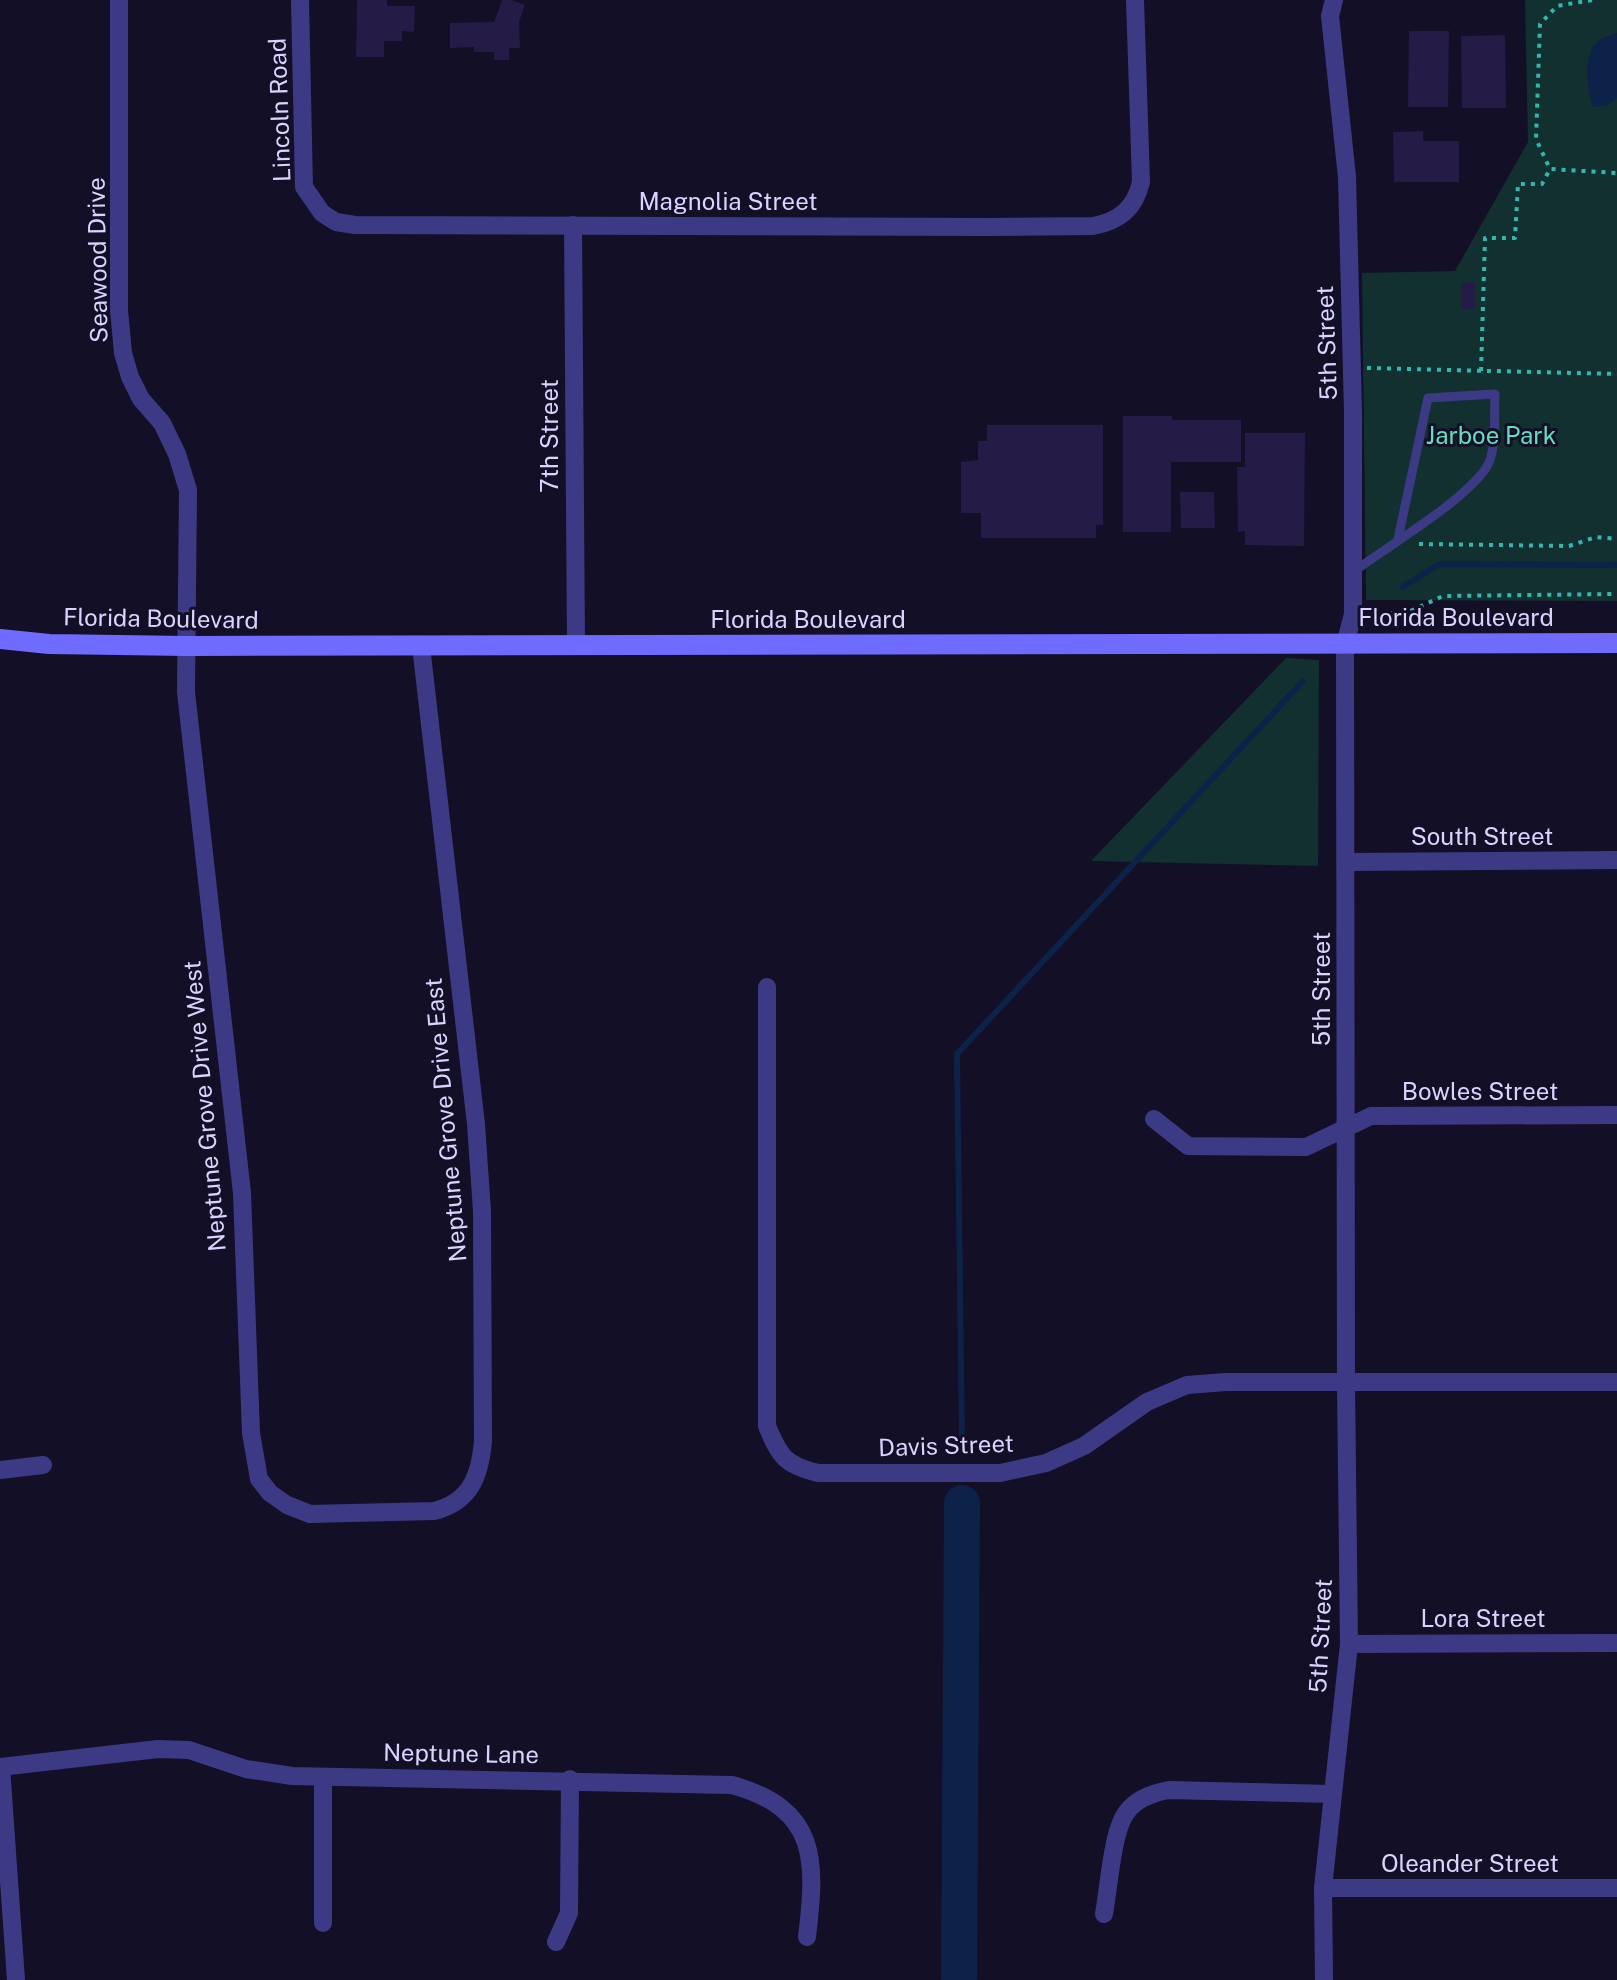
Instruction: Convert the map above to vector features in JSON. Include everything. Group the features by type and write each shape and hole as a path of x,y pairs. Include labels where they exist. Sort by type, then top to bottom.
{"street":[{"name":"Seawood Drive","path":"119,0 119,310 123,353 141,399 162,423 177,454 188,490 187,646"},
{"name":"Lincoln Road","path":"300,0 304,187 322,213"},
{"name":"Magnolia Street","path":"322,213 336,222 355,225 1093,226 1108,223 1132,206 1141,182 1135,0"},
{"name":"5th Street","path":"1324,1980 1323,1888 1349,1644 1345,645 1353,614 1352,368 1347,177 1330,16 1334,0"},
{"name":"7th Street","path":"573,225 576,646"},
{"name":"Florida Boulevard","path":"0,639 49,644 187,646 1617,643"},
{"name":"Neptune Grove Drive West","path":"187,646 186,692 242,1193 251,1433 259,1479 270,1493 287,1505 310,1514 377,1513"},
{"name":"Neptune Grove Drive East","path":"377,1513 434,1511 457,1501 472,1486 480,1470 483,1441 482,1211 476,1124 421,646"},
{"name":"South Street","path":"1347,862 1617,860"},
{"name":"Davis Street","path":"767,987 767,1426 780,1455 796,1468 818,1473 1000,1473 1046,1463 1084,1446 1147,1402 1187,1385 1226,1382 1617,1382"},
{"name":"Bowles Street","path":"1154,1119 1188,1146 1306,1147 1371,1116 1617,1115"},
{"path":"0,1470 43,1465"},
{"name":"Lora Street","path":"1349,1644 1617,1643"},
{"name":"Neptune Lane","path":"1,1767 158,1749 189,1750 246,1769 323,1777 570,1779 732,1785 759,1792 776,1802 793,1820 811,1855 813,1884 807,1937"},
{"path":"1,1767 16,1980"},
{"path":"323,1777 323,1923"},
{"path":"556,1942 569,1913 570,1779"},
{"path":"1104,1914 1120,1819 1132,1805 1149,1794 1169,1790 1331,1794"},
{"name":"Oleander Street","path":"1323,1888 1617,1888"}],"lane":[{"path":"1353,572 1457,497 1487,467 1493,443 1495,394 1428,398 1395,541"}],"path":[{"path":"1550,169 1536,139 1540,24 1557,6 1592,0"},
{"path":"1481,371 1485,238 1515,238 1518,184 1542,184 1550,169"},
{"path":"1550,169 1617,173"},
{"path":"1352,368 1617,374"},
{"path":"1395,541 1569,546 1596,537 1617,539"},
{"path":"1353,614 1406,613 1443,596 1617,594"}],"green space":[{"name":"Jarboe Park","path":"1525,0 1617,0 1617,601 1366,600 1362,273 1455,271 1528,142"},
{"path":"1286,658 1319,660 1318,866 1091,861"}],"water":[{"path":"1617,33 1617,98 1606,106 1593,107 1588,81 1590,53 1599,40"}],"building":[{"path":"357,0 387,0 387,6 415,6 414,32 402,31 402,41 384,41 384,57 356,57"},
{"path":"502,0 525,5 519,22 520,48 509,48 509,60 494,60 494,52 474,52 474,47 450,48 450,23 494,22"},
{"path":"1409,31 1449,31 1448,107 1408,107"},
{"path":"1505,35 1506,108 1462,108 1461,36"},
{"path":"1423,131 1423,141 1459,141 1459,182 1394,182 1393,132"},
{"path":"1475,282 1475,309 1461,309 1461,283"},
{"path":"1123,416 1241,420 1241,462 1171,462 1171,532 1123,532"},
{"path":"987,425 1103,425 1103,525 1096,525 1096,538 981,538 981,513 961,513 961,462 978,460 978,441 987,441"},
{"path":"1245,433 1305,433 1304,546 1245,545 1245,531 1238,532 1237,467 1245,467"},
{"path":"1180,492 1214,492 1215,528 1181,528"}],"waterway":[{"path":"1403,587 1439,564 1617,565"},
{"path":"962,1441 957,1054 1302,682"},
{"path":"959,1980 962,1503"}]}
